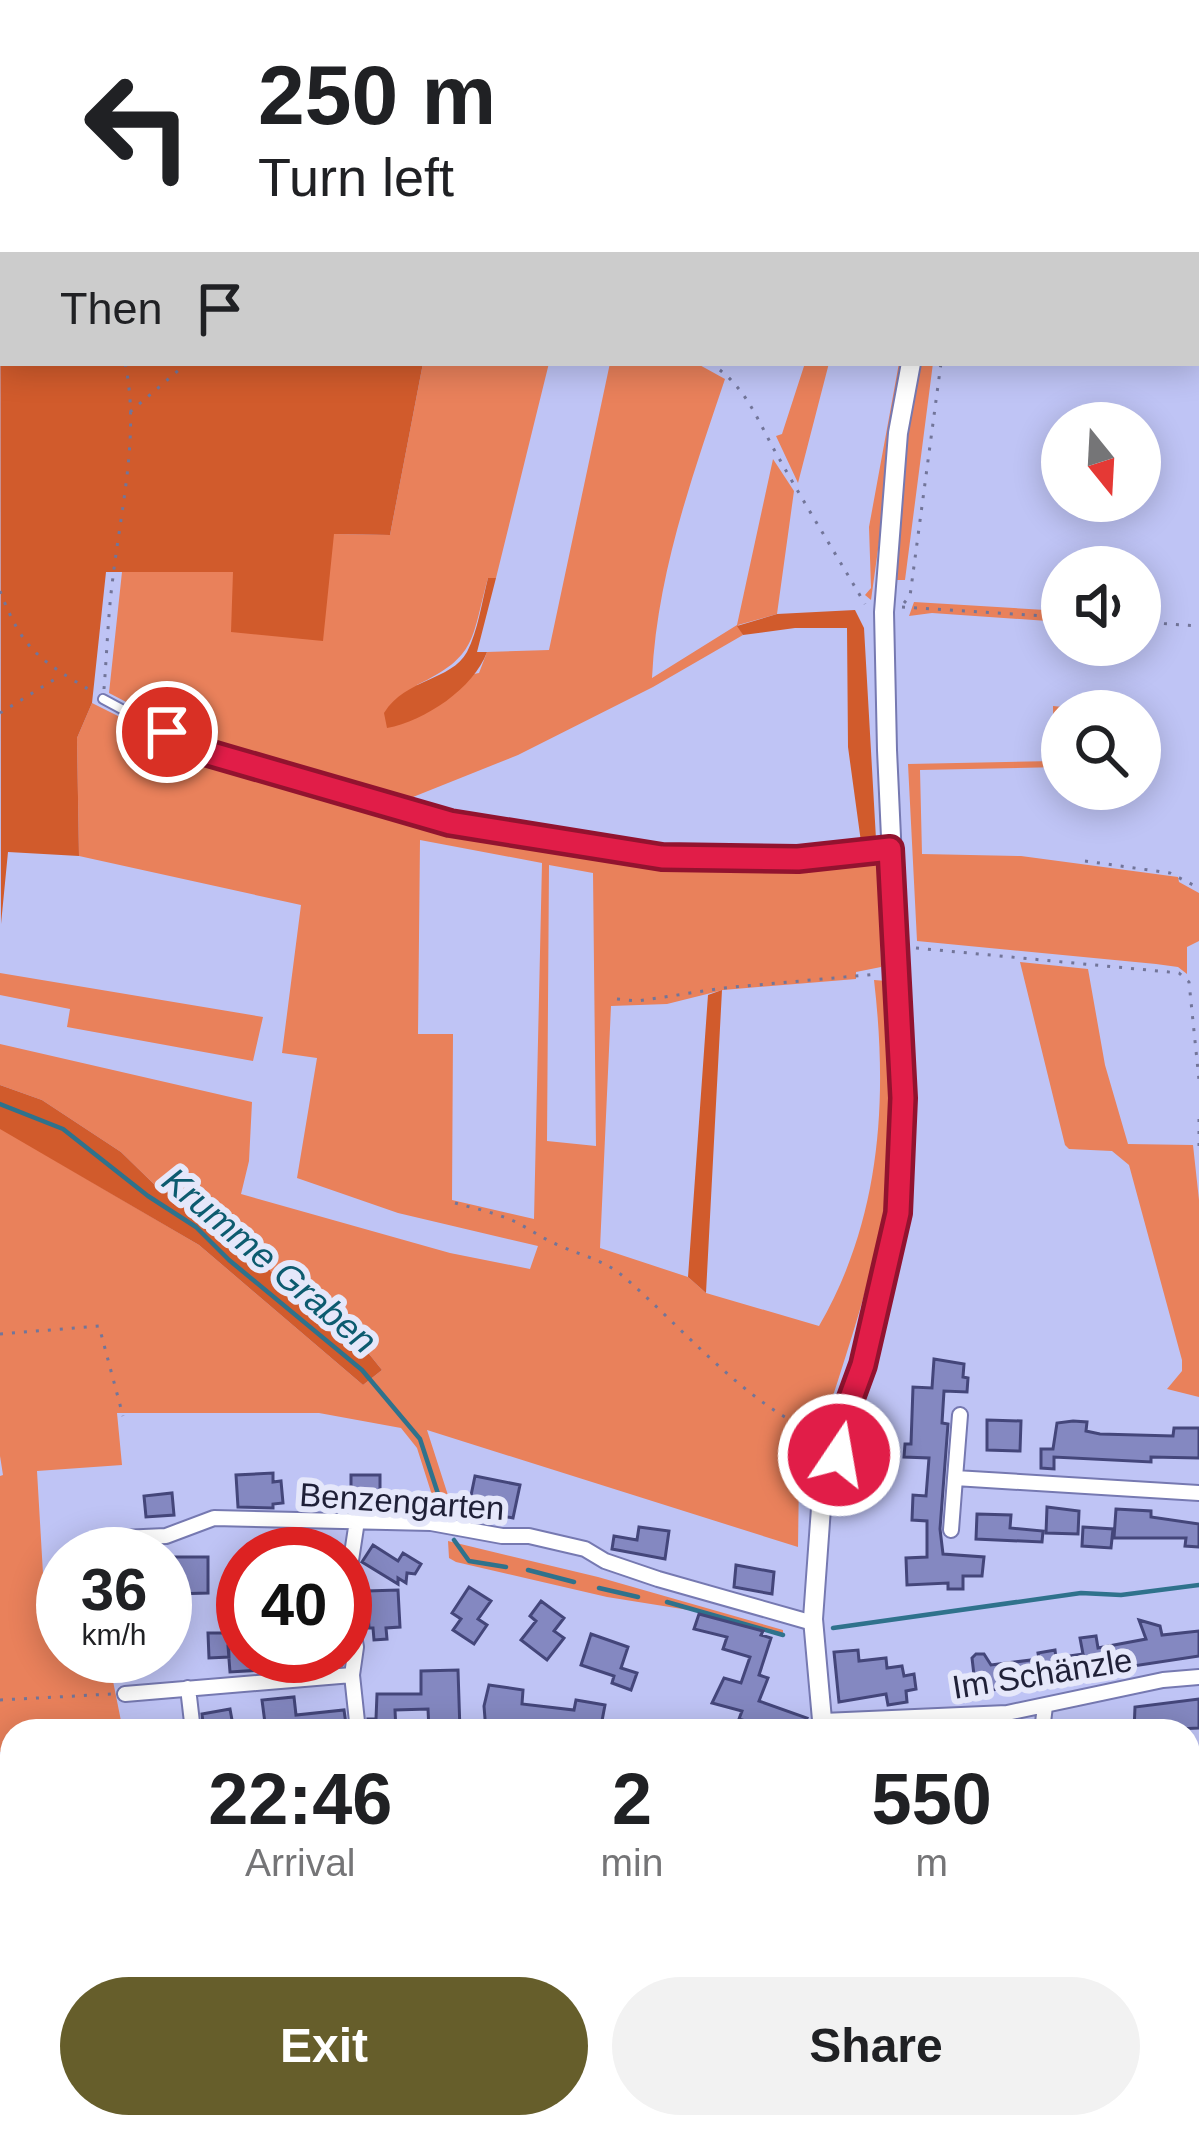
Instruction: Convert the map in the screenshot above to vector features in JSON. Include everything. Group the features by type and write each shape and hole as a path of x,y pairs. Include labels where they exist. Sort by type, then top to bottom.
{"street":[{"path":"822,1719 813,1618 821,1508 836,1474 836,1439 863,1365 898,1213 903,1098 884,612 898,433 910,366"},
{"path":"951,1530 960,1415"},
{"path":"955,1478 1199,1493"},
{"name":"Benzengarten","path":"190,1527 214,1518 357,1521 431,1523 529,1536 586,1549 604,1561 658,1579 806,1621 813,1618"},
{"path":"356,1527 357,1521"},
{"name":"Im Schänzle","path":"926,1719 1045,1706 1163,1680 1199,1677"},
{"path":"125,1694 251,1683"},
{"path":"353,1683 357,1719"},
{"path":"188,1688 192,1719"},
{"path":"1043,1719 1045,1706"}],"lane":[{"path":"103,699 198,750 450,823 662,857 798,859 890,849"}],"path":[{"path":"0,591 20,638 41,661 103,699 112,579 126,491 126,366"},
{"path":"128,413 183,366"},
{"path":"714,366 747,397 860,595"},
{"path":"941,366 910,596 901,608 1041,616"},
{"path":"1161,623 1199,626"},
{"path":"0,713 62,674"},
{"path":"1085,861 1170,873 1199,888"},
{"path":"896,947 1179,973 1189,982 1199,1080"},
{"path":"617,999 898,973"},
{"path":"1199,1119 1199,1152"},
{"path":"455,1203 595,1256 722,1367 811,1431"},
{"path":"0,1334 98,1326 123,1415"},
{"path":"0,1700 125,1694"}],"shaded area":[{"path":"0,366 422,366 390,535 334,534 323,641 231,632 233,572 106,572 92,703 77,738 79,856 8,852 1,924"},
{"path":"422,366 548,366 496,578 488,578 474,631 462,654 417,685 479,673 487,652 549,650 609,366 701,366 725,379 669,564 652,678 737,625 773,459 794,491 777,614 738,625 743,635 518,755 398,803 237,752 176,728 109,693 122,572 234,572 334,534 390,535"},
{"path":"804,366 828,366 798,483 776,436 782,434"},
{"path":"898,366 904,366 871,600 865,595 871,588 869,527"},
{"path":"920,366 933,366 905,580 892,580 901,478"},
{"path":"488,578 496,578 477,652 487,652 481,665 446,701 387,728 384,713 393,702 450,669 467,652"},
{"path":"914,602 1041,610 1041,621 932,613 909,616"},
{"path":"855,610 864,628 876,839 861,842 848,747 847,628 743,635 737,626 777,614"},
{"path":"92,703 198,756 423,824 661,861 875,860 881,967 856,972 856,979 723,990 667,1004 611,1006 600,1248 688,1277 706,1293 819,1326 856,1244 867,1201 879,1114 874,980 887,981 893,1119 883,1216 865,1293 818,1443 812,1442 799,1476 798,1547 427,1430 455,1517 438,1514 417,1448 401,1428 319,1413 117,1413 122,1465 37,1471 36,1683 113,1683 121,1719 0,1719 0,1128 199,1245 363,1385 382,1370 357,1339 269,1271 221,1216 159,1189 121,1152 42,1100 0,1085 0,1044 252,1102 249,1161 241,1194 450,1253 530,1269 538,1246 398,1213 297,1178 317,1058 282,1053 301,905 79,856 77,738","holes":["420,840 542,863 534,1219 452,1200 453,1034 418,1034","549,865 593,873 596,1146 547,1141"]},
{"path":"1041,761 1041,767 920,770 922,854 1021,856 1178,877 1199,893 1199,941 1187,947 1187,974 1178,967 1156,964 917,941 908,764"},
{"path":"1020,962 1088,969 1105,1065 1128,1144 1193,1145 1199,1200 1199,1397 1167,1389 1182,1371 1182,1360 1129,1165 1112,1151 1065,1145"},
{"path":"0,973 263,1017 253,1061 67,1027 70,1009 0,995"},
{"path":"722,990 706,1293 688,1277 708,995"},
{"path":"0,1085 42,1100 121,1152 159,1189 221,1216 270,1260 270,1271 357,1339 382,1370 363,1385 199,1245 0,1129"},
{"path":"448,1541 598,1577 783,1630 783,1635 701,1612 607,1597 456,1562 449,1558"}],"building":[{"path":"934,1359 964,1364 963,1377 968,1378 967,1392 944,1391 942,1423 948,1424 940,1529 943,1554 984,1557 982,1576 963,1576 963,1589 948,1589 948,1583 907,1585 906,1558 927,1557 927,1521 912,1520 913,1495 926,1496 929,1458 904,1457 905,1444 911,1444 913,1387 932,1388"},
{"path":"987,1420 1021,1421 1020,1451 987,1450"},
{"path":"1087,1422 1086,1431 1100,1434 1173,1436 1174,1428 1199,1428 1199,1458 1151,1457 1151,1462 1054,1457 1054,1469 1041,1468 1041,1449 1053,1449 1057,1423"},
{"path":"273,1473 273,1482 281,1481 283,1503 273,1508 238,1507 236,1475"},
{"path":"351,1475 380,1475 380,1500 351,1500"},
{"path":"475,1476 520,1485 513,1518 497,1515 496,1521 468,1510"},
{"path":"172,1493 174,1515 146,1517 144,1496"},
{"path":"1047,1507 1079,1511 1078,1534 1046,1533"},
{"path":"1116,1509 1151,1511 1151,1517 1199,1524 1199,1547 1185,1546 1186,1538 1114,1538"},
{"path":"977,1514 1011,1515 1010,1528 1043,1531 1042,1542 976,1539"},
{"path":"639,1527 669,1531 665,1559 612,1549 614,1536 637,1540"},
{"path":"1083,1527 1113,1529 1111,1548 1082,1546"},
{"path":"372,1547 398,1561 403,1553 421,1564 415,1574 407,1573 406,1583 398,1578 398,1584 372,1568"},
{"path":"192,1557 208,1557 208,1593 192,1593"},
{"path":"736,1565 774,1572 772,1594 734,1587"},
{"path":"469,1587 491,1601 478,1619 487,1625 474,1644 453,1630 461,1619 452,1613"},
{"path":"398,1590 400,1627 386,1628 387,1639 374,1640 372,1591"},
{"path":"541,1601 564,1618 554,1631 564,1638 547,1660 521,1640 536,1621 530,1616"},
{"path":"699,1614 763,1631 761,1635 771,1638 759,1675 768,1678 759,1701 807,1719 739,1719 742,1711 712,1703 724,1678 741,1683 750,1657 723,1649 727,1637 694,1629"},
{"path":"1139,1620 1160,1626 1162,1635 1199,1631 1199,1656 1105,1675 968,1693 965,1676 974,1675 972,1658 976,1654 984,1654 991,1665 1039,1659 1038,1653 1055,1650 1056,1658 1083,1654 1080,1638 1096,1636 1098,1648 1146,1639"},
{"path":"208,1633 216,1633 216,1658 209,1658"},
{"path":"591,1634 628,1647 621,1668 637,1673 631,1690 612,1683 614,1676 581,1665"},
{"path":"858,1650 859,1661 886,1658 887,1668 902,1666 904,1676 914,1674 916,1689 906,1691 907,1702 888,1705 886,1694 839,1702 834,1652"},
{"path":"458,1670 460,1719 428,1719 428,1709 395,1710 395,1719 376,1719 377,1694 421,1694 421,1671"},
{"path":"489,1685 523,1690 522,1704 574,1710 576,1700 605,1705 602,1719 485,1719"},
{"path":"294,1697 296,1715 344,1710 345,1719 264,1719 262,1700"},
{"path":"1199,1699 1199,1719 1134,1719 1135,1707"},
{"path":"230,1709 232,1719 203,1719 202,1714"}],"waterway":[{"name":"Krumme Graben","path":"0,1104 63,1129 196,1227 362,1370 420,1439 445,1515"},
{"name":"Krumme Graben","path":"454,1540 469,1561 506,1567"},
{"name":"Krumme Graben","path":"528,1570 574,1582"},
{"name":"Krumme Graben","path":"833,1628 1081,1593 1121,1595 1199,1585"},
{"name":"Krumme Graben","path":"599,1588 638,1597"},
{"name":"Krumme Graben","path":"667,1602 783,1635"}],"route":[{"path":"167,732 198,750 450,823 662,857 798,859 890,849 903,1098 898,1213 863,1365 836,1439 839,1455"}]}
